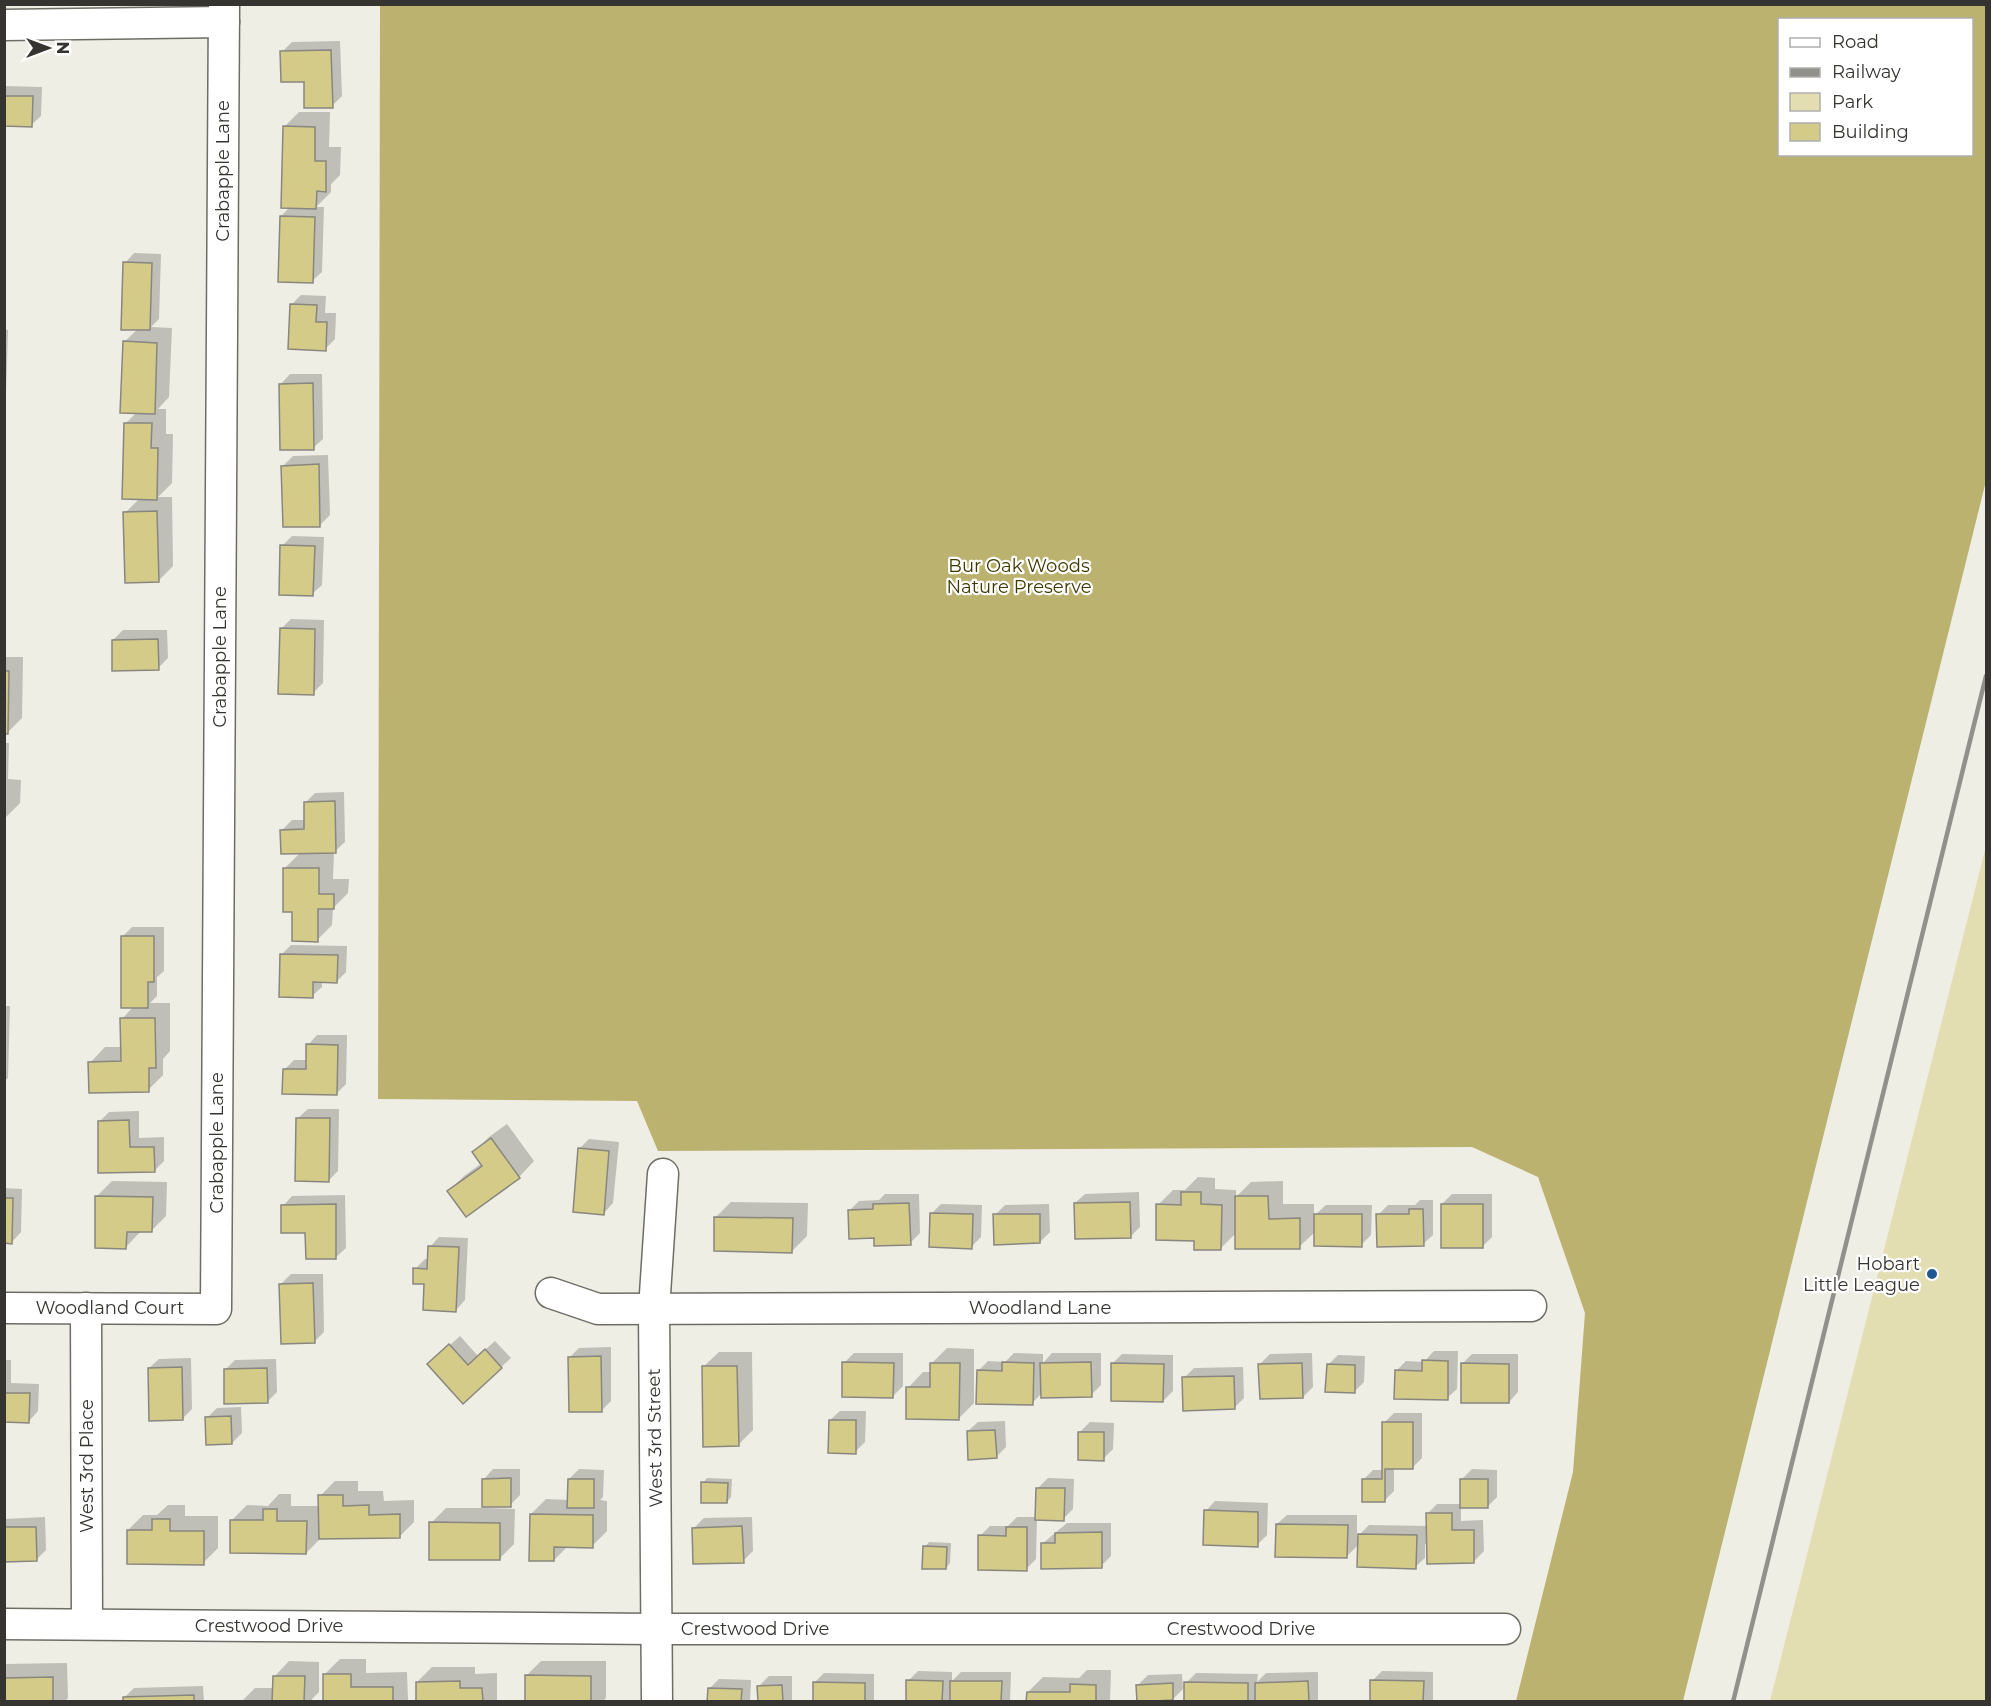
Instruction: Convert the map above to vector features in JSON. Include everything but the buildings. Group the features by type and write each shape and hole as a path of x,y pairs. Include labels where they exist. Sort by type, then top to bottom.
{"street":[{"path":"4,26 224,14"},
{"name":"Crabapple Lane","path":"216,1309 224,14"},
{"name":"West 3rd Street","path":"657,1701 654,1309 663,1174"},
{"name":"Woodland Lane","path":"551,1293 598,1309 1532,1306"},
{"name":"Woodland Court","path":"4,1308 216,1309"},
{"name":"West 3rd Place","path":"86,1308 87,1624"},
{"name":"Crestwood Drive","path":"4,1624 657,1629 1505,1629"}],"green space":[{"name":"Bur Oak Woods Nature Preserve","path":"380,5 1986,5 1986,481 1683,1701 1516,1701 1573,1472 1585,1313 1538,1177 1472,1147 658,1151 637,1101 378,1099"},
{"name":"Hobart Little League","path":"1986,846 1986,1701 1770,1701"}],"railway":[{"path":"1733,1702 1986,676"}],"place":[{"name":"Hobart Little League","path":"1932,1274"}]}
